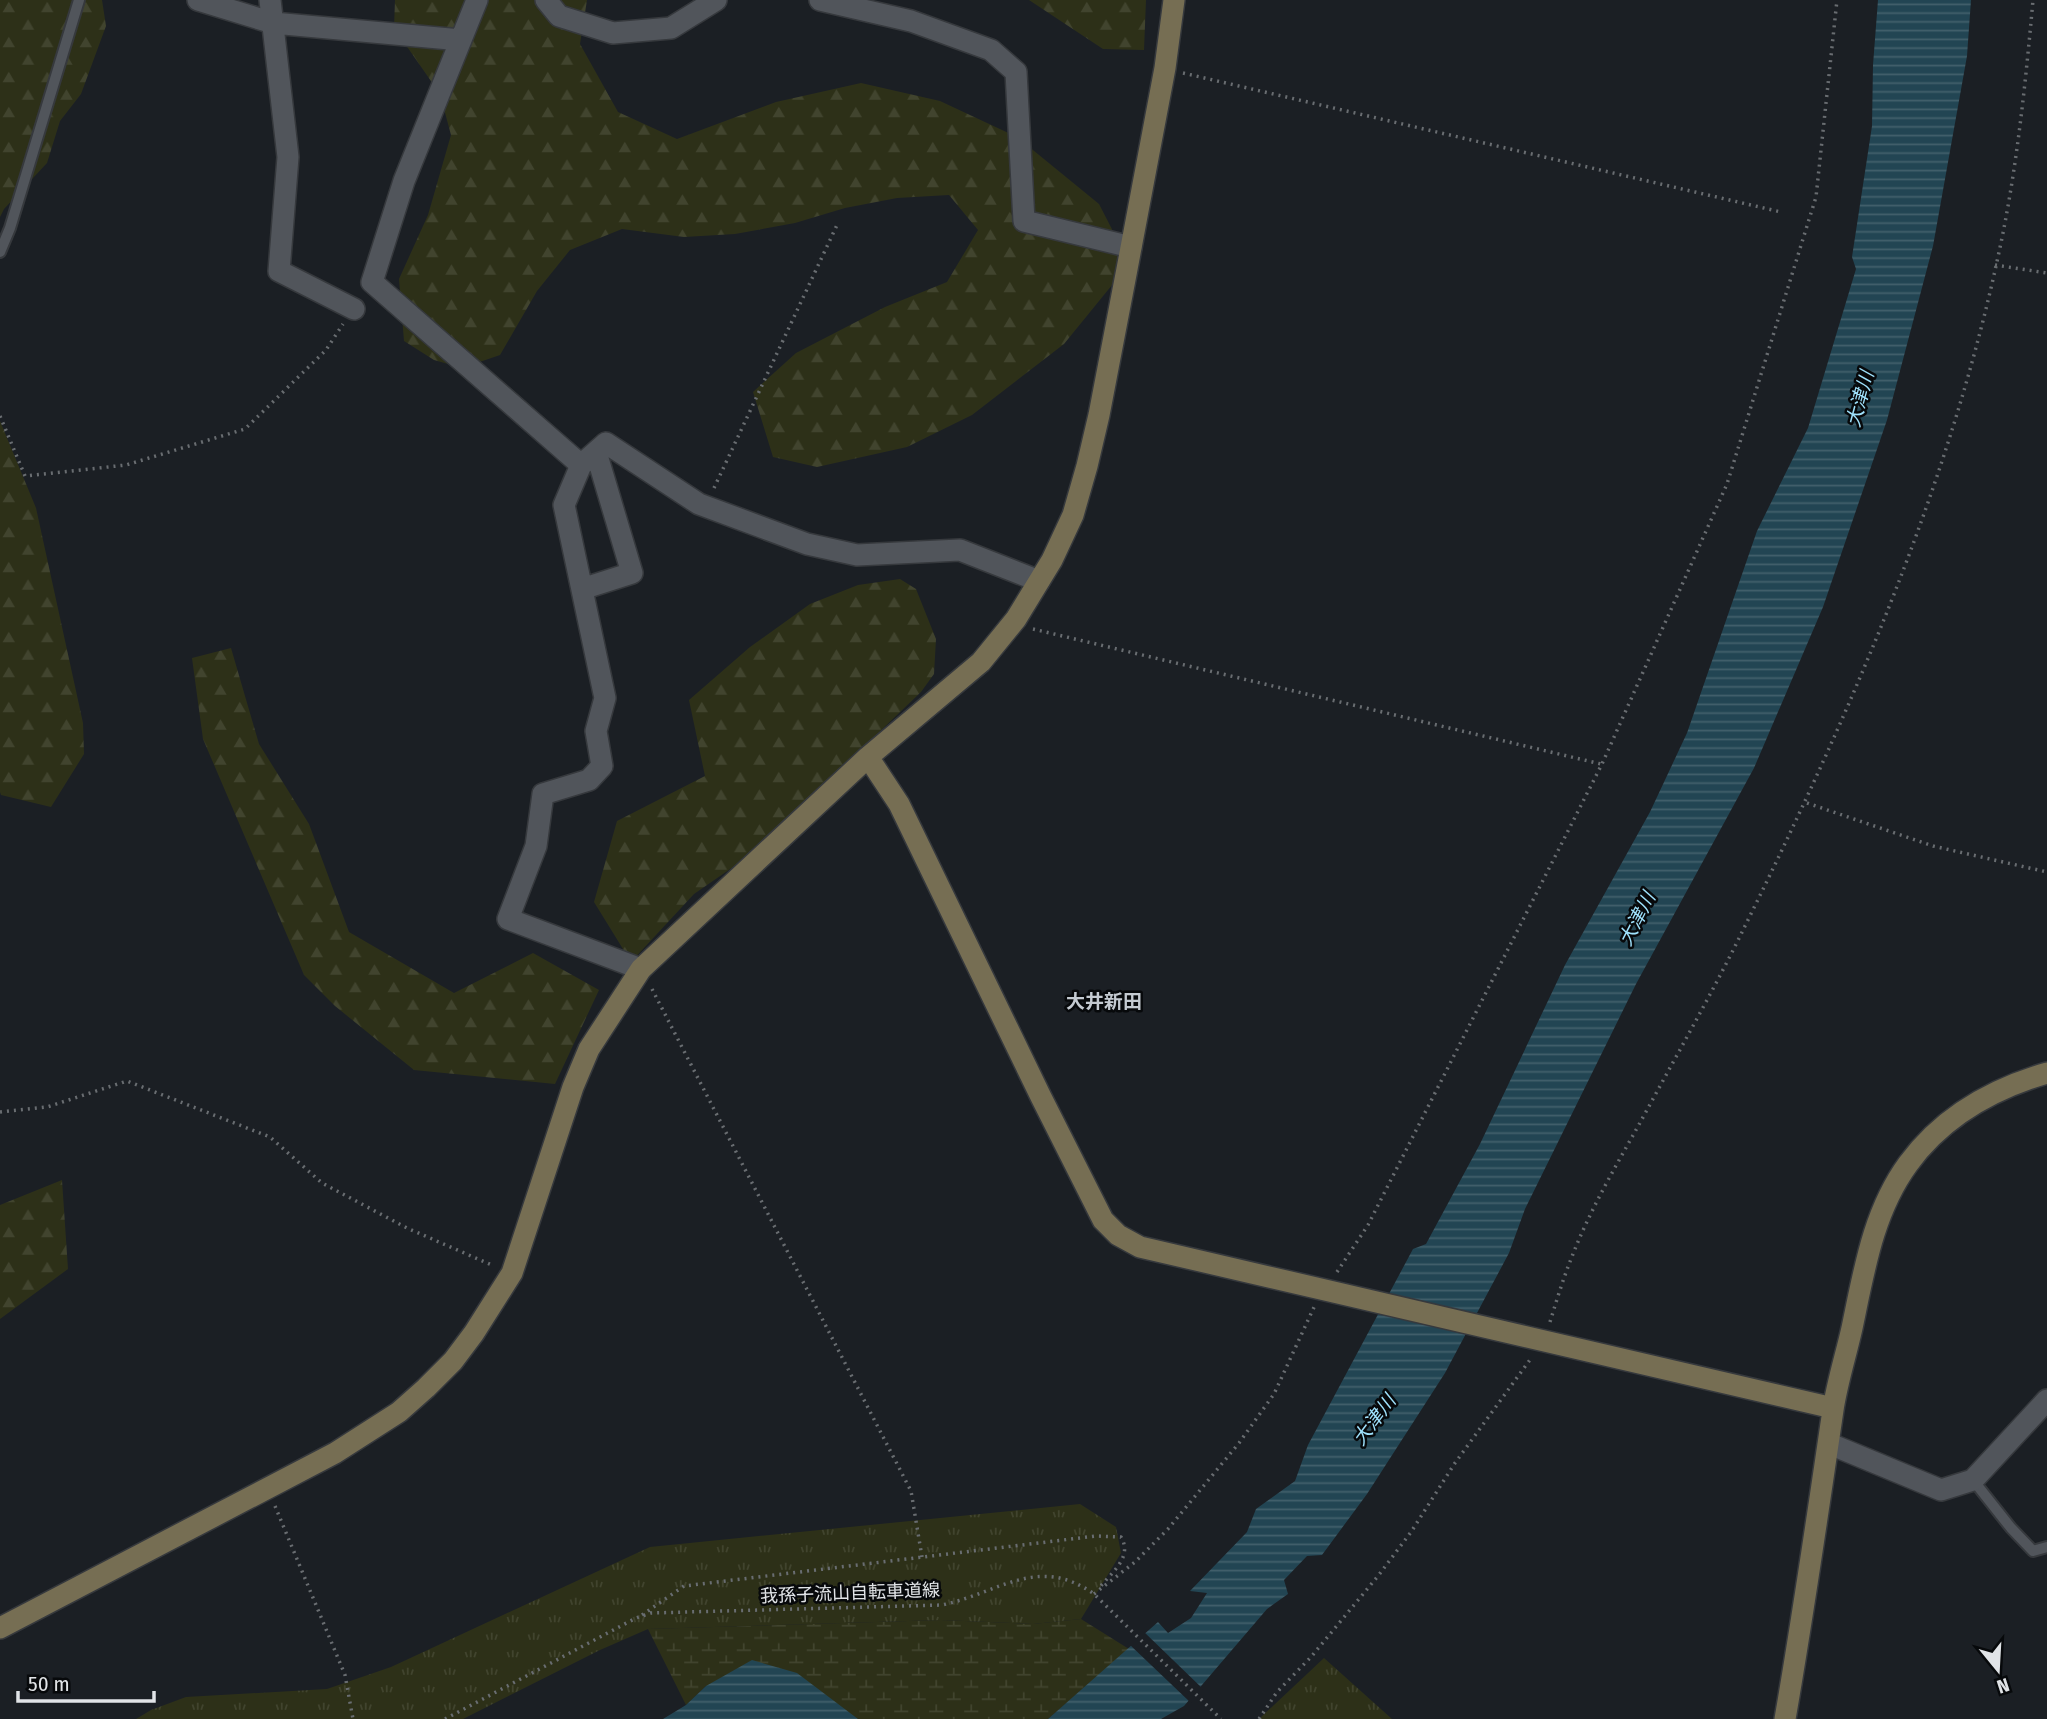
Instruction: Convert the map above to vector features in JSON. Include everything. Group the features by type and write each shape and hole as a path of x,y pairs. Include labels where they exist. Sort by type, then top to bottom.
{"street":[{"path":"198,0 273,23 461,40"},
{"path":"270,0 288,157 279,271 354,309"},
{"path":"477,0 404,181 372,282 589,459 632,573 582,589"},
{"path":"547,0 559,16 613,33 671,28 716,0"},
{"path":"820,0 911,21 991,50 1016,72 1024,221 1130,247"},
{"path":"0,1628 335,1453 400,1412 453,1361 474,1334 512,1273 583,1062 614,1008 642,970 868,757 981,662 1016,619 1052,559 1073,515 1087,466 1100,415 1165,68 1174,0"},
{"path":"642,970 508,919 536,846 543,794 589,780 602,765 596,731 605,698 564,505 589,459 606,443 706,506 807,544 857,555 960,550 1039,581"},
{"path":"868,757 898,804 1103,1220 1118,1235 1140,1247 1833,1408"},
{"path":"1785,1719 1808,1590 1833,1408 1871,1240 1908,1165 1940,1126 2016,1082 2047,1073"},
{"path":"1829,1444 1941,1490 1973,1480 2047,1400"}],"lane":[{"path":"0,251 79,0"},
{"path":"1973,1480 2011,1528 2034,1551 2047,1547"}],"path":[{"path":"1094,1594 1135,1562 1168,1529 1239,1443 1274,1394 1318,1300 1368,1225 1602,764 1727,484 1816,197 1837,0"},
{"path":"1259,1719 1277,1692 1311,1657 1387,1565 1455,1462 1543,1341 1574,1252 1608,1182 1716,986 1806,803 1888,614 1929,499 1977,346 2016,155 2033,0"},
{"path":"1165,68 1781,212"},
{"path":"706,506 837,225"},
{"path":"1995,265 2047,273"},
{"path":"0,416 25,476 126,465 245,429 326,350 354,309"},
{"path":"1016,619 1030,628 1602,764"},
{"path":"1806,803 1933,846 2047,872"},
{"path":"642,970 911,1491 922,1557"},
{"path":"0,1111 47,1107 127,1081 270,1137 322,1183 407,1228 512,1273"},
{"path":"267,1488 345,1675 353,1719"},
{"path":"636,1618 684,1586 1096,1536 1121,1538 1126,1546 1126,1555 1094,1594"},
{"name":"我孫子流山自転車道線","path":"445,1719 636,1618 652,1614 942,1605 1019,1579 1041,1575 1080,1584 1094,1594 1221,1719"}],"green space":[{"path":"0,0 102,0 106,26 81,94 60,121 47,163 4,209 0,217"},
{"path":"395,0 587,0 580,44 618,112 677,139 776,102 861,83 940,101 1017,137 1099,204 1117,239 1121,274 1064,344 972,415 907,447 817,467 773,457 753,392 796,353 885,307 947,282 978,230 949,195 897,198 845,208 795,223 735,234 684,237 622,229 570,250 537,291 500,355 462,368 434,360 404,341 399,279 428,215 451,135 440,94 394,28"},
{"path":"1029,0 1146,0 1144,50 1103,49"},
{"path":"0,421 36,508 83,723 84,754 51,807 1,795 0,792"},
{"path":"900,579 916,589 936,639 934,674 921,692 752,854 694,894 631,962 594,902 617,821 705,776 689,700 750,647 810,604 858,585"},
{"path":"231,648 259,744 309,824 349,932 454,993 533,953 599,990 555,1084 414,1070 335,1006 304,975 203,739 192,658"},
{"path":"62,1180 68,1269 0,1319 0,1205"},
{"path":"1080,1504 1116,1527 1121,1553 1081,1619 1033,1624 941,1620 648,1629 600,1650 463,1719 136,1719 151,1710 186,1697 327,1689 391,1667 650,1547"},
{"path":"1081,1619 1129,1649 1048,1719 858,1719 837,1705 706,1686 686,1705 648,1629 941,1620 1033,1624"},
{"path":"1324,1658 1392,1719 1259,1719"}],"water":[{"name":"大津川","path":"1878,0 1971,0 1967,56 1933,246 1887,420 1823,607 1754,768 1636,984 1525,1209 1509,1253 1445,1373 1367,1494 1322,1555 1307,1556 1284,1580 1288,1594 1267,1609 1184,1706 1161,1719 1048,1719 1158,1622 1168,1633 1191,1618 1207,1593 1190,1591 1247,1532 1256,1509 1295,1481 1308,1445 1413,1249 1426,1244 1480,1144 1565,965 1650,812 1687,733 1757,531 1808,428 1856,269 1852,257 1872,126"},
{"path":"752,1660 797,1673 858,1719 663,1719 686,1705 706,1686"}],"pier":[{"path":"1143,1631 1203,1689 1191,1703 1129,1644"}],"district":[{"name":"大井新田","path":"1104,1001"}]}
